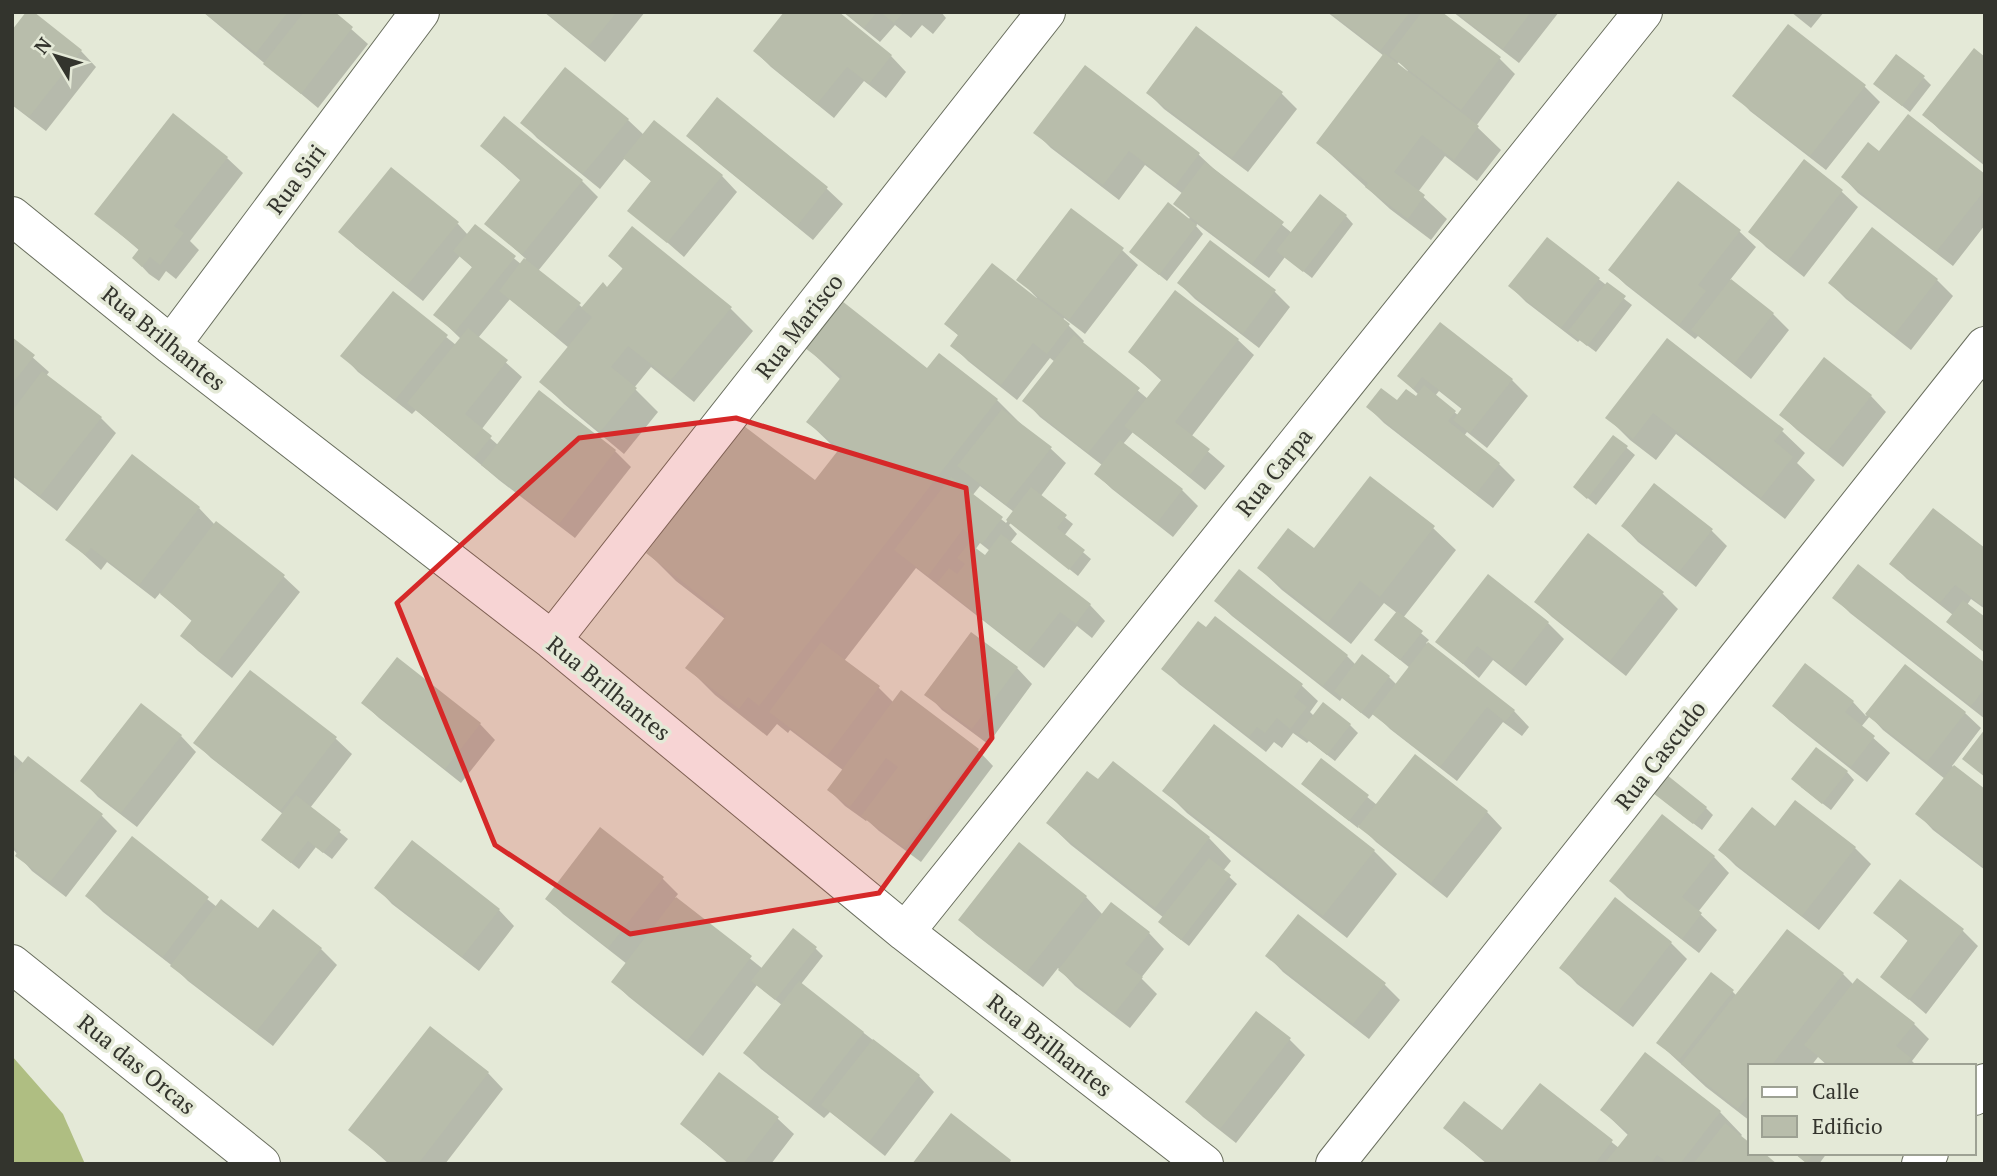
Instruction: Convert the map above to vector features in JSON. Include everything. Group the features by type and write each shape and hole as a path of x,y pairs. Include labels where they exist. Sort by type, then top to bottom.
{"street":[{"name":"Rua Siri","path":"171,345 421,12"},
{"name":"Rua Marisco","path":"552,640 1046,12"},
{"name":"Rua Carpa","path":"905,932 1643,12"},
{"name":"Rua Brilhantes","path":"12,216 171,345 552,640 905,932 1204,1164"},
{"name":"Rua Cascudo","path":"1335,1164 1985,346"},
{"name":"Rua das Orcas","path":"12,964 261,1164"}],"highlighted area":[{"path":"736,418 966,488 992,738 879,893 630,934 495,845 397,603 579,438"}],"green space":[{"path":"12,1056 63,1114 85,1164 12,1164"}],"building":[{"path":"26,12 34,12 82,50 29,117 12,104 12,30"},
{"path":"203,12 288,12 256,53"},
{"path":"304,12 335,12 353,27 301,94 263,64"},
{"path":"545,12 617,12 588,47"},
{"path":"784,12 839,12 892,55 869,84 847,67 817,104 753,51"},
{"path":"844,12 877,12 864,28"},
{"path":"880,12 904,12 894,23"},
{"path":"1329,12 1410,12 1380,51"},
{"path":"1422,12 1442,12 1501,57 1461,110 1389,55"},
{"path":"1455,12 1531,12 1503,49"},
{"path":"1788,24 1866,85 1810,156 1732,96"},
{"path":"1196,26 1283,92 1232,158 1146,93"},
{"path":"1974,48 1985,57 1985,164 1922,115"},
{"path":"1384,53 1479,126 1454,160 1422,135 1394,172 1425,195 1408,219 1365,187 1368,183 1316,143"},
{"path":"1896,54 1925,76 1902,106 1873,84"},
{"path":"1085,65 1200,153 1175,186 1129,151 1103,185 1033,133"},
{"path":"565,67 629,119 583,174 520,123"},
{"path":"717,97 828,187 797,226 686,136"},
{"path":"173,113 228,157 174,226 184,233 160,265 150,257 142,267 132,258 139,249 94,214"},
{"path":"1908,114 1985,174 1985,190 1936,252 1841,177 1868,142 1879,151"},
{"path":"504,116 583,180 522,255 484,224 521,179 480,146"},
{"path":"654,120 723,175 667,243 627,211 651,181 623,158"},
{"path":"1804,159 1843,190 1787,262 1748,232"},
{"path":"1205,162 1284,222 1252,264 1173,204"},
{"path":"391,167 459,222 406,287 338,232"},
{"path":"1678,181 1741,230 1698,285 1706,291 1679,325 1608,270"},
{"path":"1320,194 1347,215 1303,272 1276,251"},
{"path":"1168,202 1197,225 1159,275 1129,252"},
{"path":"1071,208 1124,248 1069,320 1016,280"},
{"path":"475,224 516,256 455,332 433,315 472,267 453,251"},
{"path":"632,226 732,307 671,380 628,346 611,367 637,388 600,432 539,382 592,317 581,308 603,282 607,287 623,268 608,256"},
{"path":"1872,227 1938,279 1894,335 1828,283"},
{"path":"1547,237 1600,278 1561,328 1508,286"},
{"path":"1210,240 1276,290 1243,334 1177,283"},
{"path":"524,258 581,303 554,335 499,291"},
{"path":"992,263 1070,324 1047,354 1033,343 1001,385 950,346 958,335 944,324"},
{"path":"1731,279 1774,313 1734,364 1691,330"},
{"path":"1607,282 1626,296 1587,346 1568,331"},
{"path":"1175,290 1239,339 1175,422 1210,449 1189,476 1124,426 1162,379 1128,352"},
{"path":"393,291 448,335 395,400 340,356"},
{"path":"842,301 927,368 939,353 998,399 759,706 748,697 739,709 685,668 726,616 646,553 744,426 815,480 840,448 806,422 842,376 805,348"},
{"path":"1440,322 1513,379 1470,433 1453,420 1462,408 1422,377 1413,389 1397,376"},
{"path":"468,328 508,360 465,414 492,436 474,458 407,403"},
{"path":"1074,335 1140,388 1088,453 1022,401"},
{"path":"12,337 35,355 12,384"},
{"path":"1667,338 1784,429 1774,441 1793,457 1761,498 1653,413 1633,439 1605,418"},
{"path":"1824,357 1872,395 1827,452 1779,415"},
{"path":"42,371 102,417 40,496 12,474 12,411"},
{"path":"1424,385 1456,411 1448,421 1500,463 1476,494 1366,407 1381,388 1397,400 1406,389 1416,396"},
{"path":"539,390 616,450 559,524 481,465"},
{"path":"1002,409 1052,447 1006,505 957,466"},
{"path":"1613,435 1628,446 1587,499 1573,487"},
{"path":"1120,440 1183,489 1157,523 1094,474"},
{"path":"132,454 200,507 139,585 91,548 85,555 65,540"},
{"path":"1370,476 1435,526 1380,597 1360,581 1328,623 1257,568 1288,528 1314,548"},
{"path":"951,477 1003,517 982,544 963,529 928,576 894,550"},
{"path":"1654,483 1713,529 1679,572 1621,526"},
{"path":"1031,487 1067,515 1057,528 1085,550 1069,570 1006,520"},
{"path":"1933,508 1985,548 1985,600 1981,605 1955,585 1940,603 1889,564"},
{"path":"216,521 285,575 216,664 180,636 192,620 160,594"},
{"path":"1588,533 1664,592 1610,661 1534,602"},
{"path":"1001,534 1091,604 1076,624 1060,612 1027,654 937,583 949,568 957,574 965,564 957,558 969,543 985,555"},
{"path":"1858,564 1985,663 1985,688 1971,706 1832,598"},
{"path":"1239,569 1348,655 1323,686 1214,601"},
{"path":"1488,574 1549,622 1510,672 1477,646 1463,664 1435,642"},
{"path":"1963,600 1985,617 1985,653 1946,622"},
{"path":"1397,611 1423,631 1400,660 1374,640"},
{"path":"1215,616 1303,684 1294,697 1307,707 1290,729 1277,718 1265,733 1257,727 1249,737 1161,669 1198,621 1206,627"},
{"path":"971,632 1018,667 972,729 924,695"},
{"path":"821,642 880,686 827,756 769,712"},
{"path":"1428,642 1515,710 1505,722 1487,707 1440,767 1372,714"},
{"path":"1362,654 1390,676 1361,713 1334,691"},
{"path":"397,657 481,723 445,769 361,703"},
{"path":"1805,663 1854,701 1845,712 1875,736 1851,767 1772,706"},
{"path":"1905,664 1966,712 1927,762 1865,714"},
{"path":"250,670 337,737 280,811 193,743"},
{"path":"901,690 979,749 905,848 861,816 898,767 886,758 850,807 827,790"},
{"path":"1323,702 1351,724 1327,755 1299,733"},
{"path":"141,703 182,735 121,813 80,781"},
{"path":"1214,724 1375,850 1323,916 1162,791"},
{"path":"1985,729 1985,777 1962,759"},
{"path":"1816,747 1848,771 1822,804 1791,779"},
{"path":"1415,754 1488,811 1431,883 1358,827"},
{"path":"28,756 103,814 50,882 15,856 18,851 12,846 12,776"},
{"path":"1321,758 1369,795 1349,821 1301,784"},
{"path":"1113,761 1210,837 1155,908 1046,823 1087,771 1098,779"},
{"path":"1954,765 1985,789 1985,868 1915,814"},
{"path":"1667,775 1707,807 1693,824 1653,793"},
{"path":"296,795 341,830 323,853 308,841 291,863 261,840"},
{"path":"1795,800 1856,847 1802,916 1718,850 1752,807 1775,826"},
{"path":"1662,814 1715,856 1682,897 1702,913 1682,939 1609,881"},
{"path":"600,827 664,877 608,948 545,899"},
{"path":"132,836 209,897 163,957 85,896"},
{"path":"412,840 500,909 462,957 374,888"},
{"path":"1019,842 1087,896 1026,973 958,920"},
{"path":"1209,858 1231,875 1181,940 1158,922"},
{"path":"1900,879 1964,929 1909,1000 1880,977 1908,940 1873,913"},
{"path":"676,897 752,956 687,1041 611,982"},
{"path":"1615,897 1672,942 1617,1013 1559,968"},
{"path":"221,899 258,928 273,909 322,948 256,1032 170,966"},
{"path":"1111,902 1150,932 1125,964 1143,977 1114,1014 1058,970"},
{"path":"1298,914 1386,983 1353,1024 1265,956"},
{"path":"793,928 817,947 775,1000 751,981"},
{"path":"1787,929 1844,973 1773,1064 1748,1064 1748,1096 1738,1109 1681,1064"},
{"path":"1711,972 1734,990 1679,1060 1656,1043"},
{"path":"1857,978 1915,1023 1896,1046 1911,1058 1906,1064 1828,1064 1804,1045"},
{"path":"799,981 864,1032 808,1104 743,1053"},
{"path":"1256,1011 1291,1038 1220,1129 1185,1102"},
{"path":"430,1026 489,1072 418,1164 391,1164 348,1130"},
{"path":"873,1039 920,1075 869,1142 821,1105"},
{"path":"1645,1052 1721,1111 1680,1164 1669,1164 1657,1155 1651,1164 1604,1164 1629,1133 1600,1110"},
{"path":"719,1072 779,1117 743,1164 731,1164 680,1124"},
{"path":"1540,1083 1613,1140 1595,1164 1489,1164 1443,1128 1464,1101 1502,1130"},
{"path":"951,1113 1011,1160 1009,1164 912,1164"},
{"path":"1725,1123 1748,1141 1748,1155 1766,1155 1777,1164 1693,1164"},
{"path":"1796,1155 1812,1155 1806,1163"}]}
